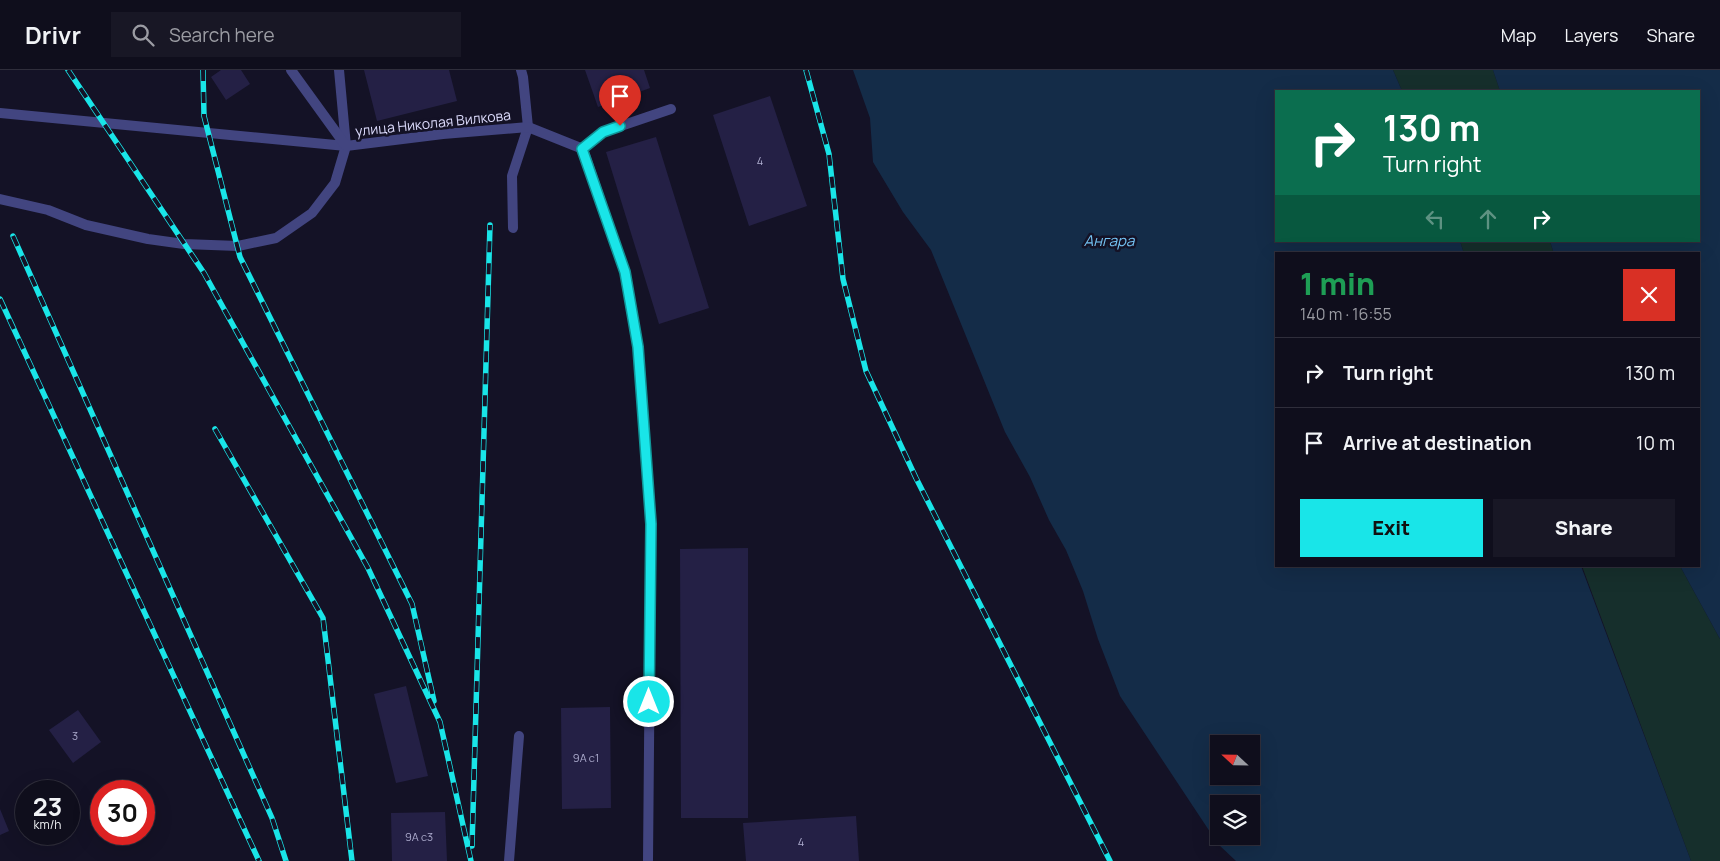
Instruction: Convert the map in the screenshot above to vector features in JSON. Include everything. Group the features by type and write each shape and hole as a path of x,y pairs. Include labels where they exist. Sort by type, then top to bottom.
{"street":[{"name":"улица Николая Вилкова","path":"291,70 346,146 443,134 528,128 582,149"},
{"path":"0,199 48,210 86,226 148,239 184,244 238,246 276,238 312,213 335,183 346,146 339,70"},
{"path":"513,228 512,176 528,128 521,70"},
{"path":"648,861 651,524 638,347 625,272 582,149 603,132 671,110"},
{"path":"0,113 346,146"},
{"path":"509,861 519,736"}],"green space":[{"path":"1393,70 1493,70 1500,90 1402,90"},
{"path":"1460,242 1550,242 1553,252 1463,252"},
{"path":"1582,567 1681,567 1720,639 1720,861 1691,861"}],"water":[{"name":"Ангара","path":"853,70 1393,70 1402,90 1275,90 1275,242 1460,242 1463,252 1275,252 1275,567 1581,567 1691,861 1236,861 1219,845 1260,845 1260,795 1210,795 1210,832 1120,696 1098,639 1083,591 1066,550 1049,520 1030,477 1005,432 931,250 903,212 873,162 870,118"},
{"path":"1493,70 1720,70 1720,639 1681,567 1700,567 1700,252 1553,252 1550,242 1700,242 1700,90 1500,90"}],"building":[{"path":"221,70 241,70 250,84 226,100 211,77"},
{"path":"364,70 449,70 457,101 377,121"},
{"path":"585,70 644,70 650,88 598,107"},
{"path":"770,96 807,206 749,226 713,115"},
{"path":"656,137 709,308 659,324 606,152"},
{"path":"748,548 748,818 681,818 680,549"},
{"path":"406,686 428,776 396,783 374,694"},
{"path":"610,707 611,808 562,809 561,708"},
{"path":"78,710 101,742 73,763 49,730"},
{"path":"0,809 9,831 0,835"},
{"path":"445,812 447,861 392,861 391,813"},
{"path":"856,816 859,861 746,861 743,823"}],"railway":[{"path":"68,70 204,273 368,568 440,722 471,861"},
{"path":"203,70 204,116 240,257 412,604 434,701"},
{"path":"806,70 829,154 843,279 866,371 916,478 1110,861"},
{"path":"472,846 490,225"},
{"path":"13,236 272,818 286,861"},
{"path":"0,299 259,861"},
{"path":"215,429 323,618 352,861"}],"route":[{"path":"620,126 603,132 582,149 625,272 638,347 651,524 649,702"}]}
